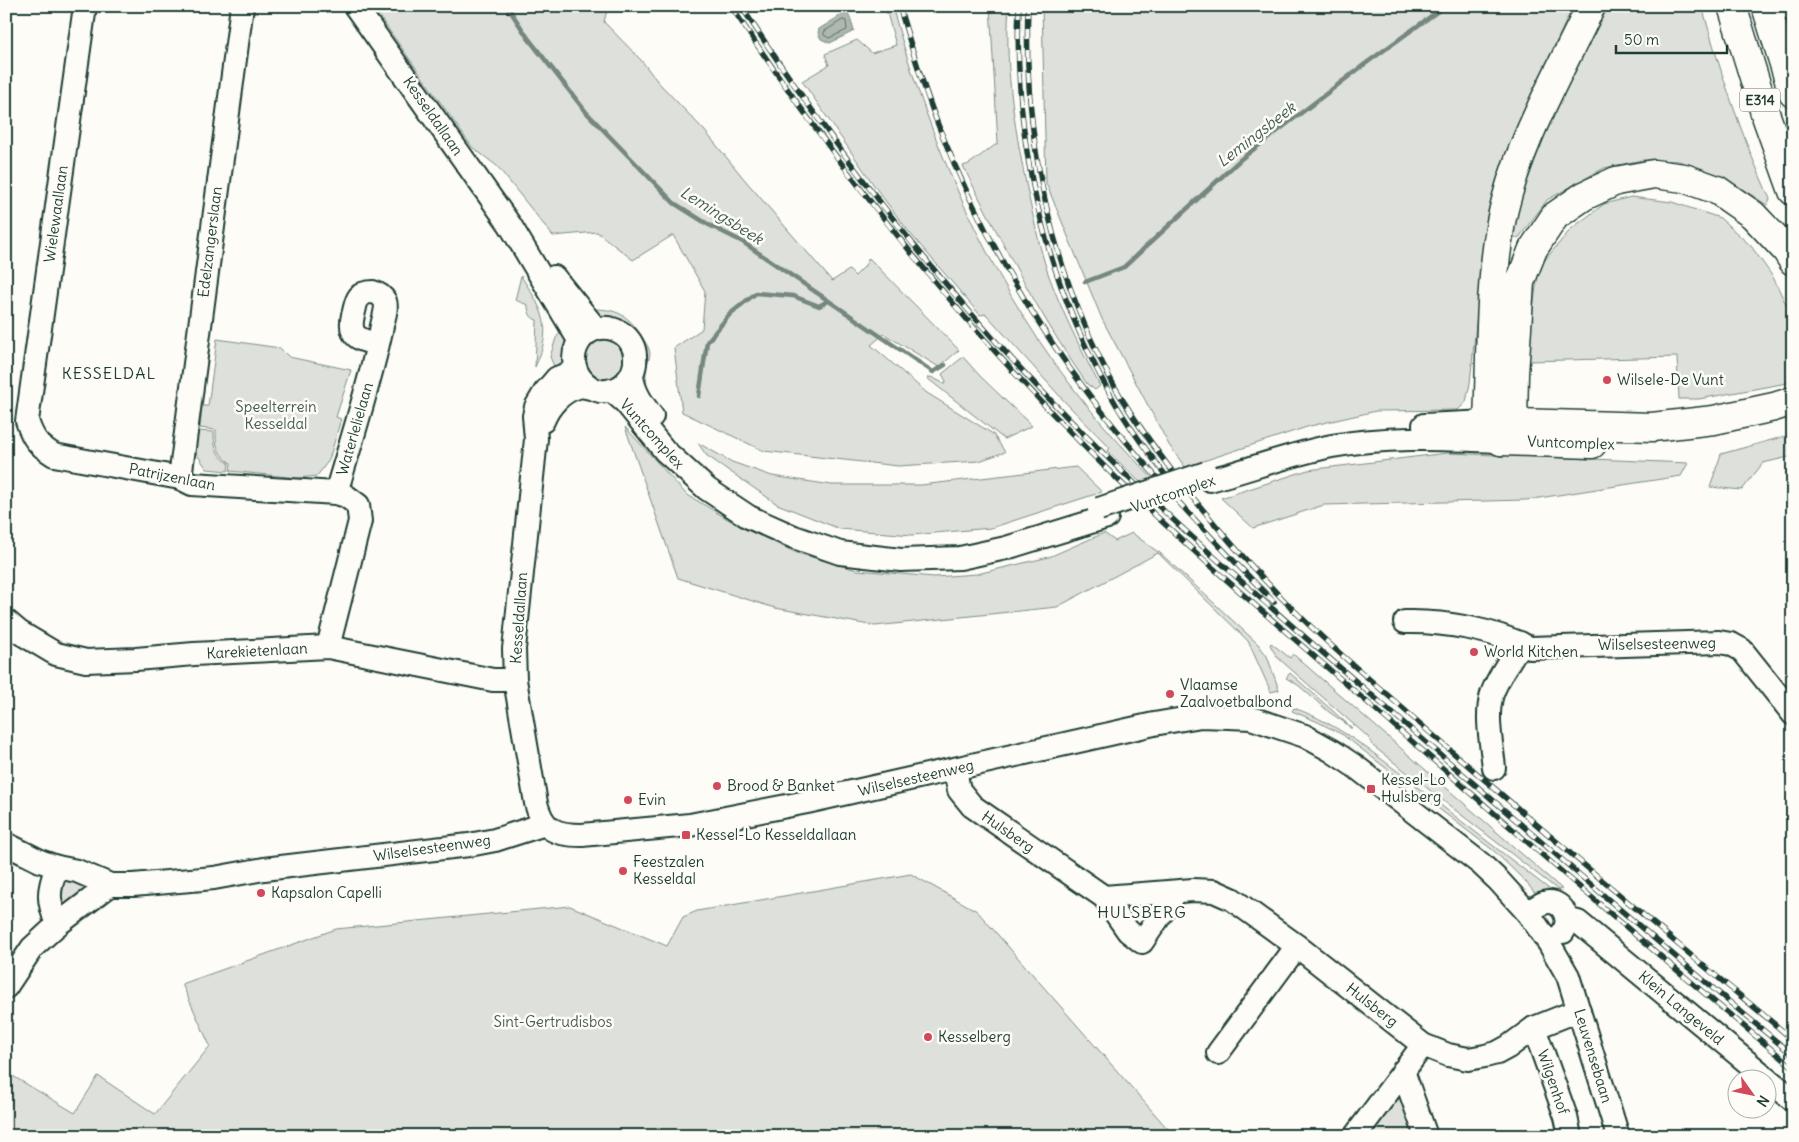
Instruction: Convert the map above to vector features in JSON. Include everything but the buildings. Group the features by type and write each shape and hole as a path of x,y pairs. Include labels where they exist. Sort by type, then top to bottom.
{"main road":[{"path":"1501,429 1492,279 1502,221 1512,179 1527,139 1591,6"},
{"name":"E314","path":"1732,6 1764,113 1793,191"},
{"name":"E314","path":"1766,6 1793,93"},
{"path":"1501,429 1514,374 1520,282 1533,249 1555,216 1584,196 1616,181 1654,174 1684,178 1717,190 1753,215 1786,250 1793,262"},
{"name":"Vuntcomplex","path":"1501,429 1652,427 1714,420 1793,401"},
{"name":"Vuntcomplex","path":"1501,429 1632,445 1686,443 1752,430 1793,419"}],"street":[{"name":"Wielewaallaan","path":"26,421 85,6"},
{"name":"Edelzangerslaan","path":"180,478 242,6"},
{"name":"Kesseldallaan","path":"355,6 510,225 573,298 588,334"},
{"path":"600,389 582,382 575,371 573,363 574,353 588,334 606,328 616,330 628,339 635,354 636,364 632,375"},
{"name":"Waterlelielaan","path":"328,647 360,521 358,506 346,496 336,493 367,392 378,344"},
{"name":"Kesseldallaan","path":"545,824 540,817 536,803 515,680 514,649 536,439 534,416 536,407 545,392 557,378 575,371"},
{"name":"Kesseldallaan","path":"536,439 546,413 553,403 567,392 578,387 600,389 626,382 632,375"},
{"name":"Vuntcomplex","path":"632,375 632,384 643,406 673,444 699,468 728,491 759,509 792,526 837,541 882,549 959,548 993,542 1103,513"},
{"name":"Vuntcomplex","path":"600,389 626,403 665,451 707,488 750,517 794,538 840,553 902,560 960,558 1006,548 1307,442 1364,431 1412,425 1501,429"},
{"name":"Patrijzenlaan","path":"26,421 34,439 41,447 54,455 180,478 192,484 336,493"},
{"name":"Karekietenlaan","path":"6,621 19,632 56,654 86,661 328,647 493,680 515,680"},
{"name":"Wilselsesteenweg","path":"1405,622 1446,624 1520,643 1530,648 1719,642 1731,644 1742,650 1793,714"},
{"path":"1494,768 1489,720 1490,703 1497,682 1520,643"},
{"name":"Wilselsesteenweg","path":"6,844 56,867 77,871 110,885 156,884 214,878 264,869 469,845 494,840 545,824 554,832 567,835 604,834 690,825 955,770 1154,724 1201,716 1251,718 1305,736 1332,751 1356,767 1481,864 1499,880 1528,913 1549,943 1568,976"},
{"name":"Hulsberg","path":"955,770 959,790 972,806 1104,897 1128,931 1142,942 1176,892"},
{"path":"56,867 49,885 51,910 57,925"},
{"path":"6,987 32,948 57,925 110,885"},
{"name":"Hulsberg","path":"1104,897 1193,890 1214,892 1232,899 1297,946 1423,1045 1448,1055 1468,1059 1485,1056 1508,1047 1534,1028 1579,1010"},
{"path":"1528,913 1541,904 1548,902 1560,906 1564,910 1567,919 1566,929 1561,936 1549,943"},
{"name":"Klein Langeveld","path":"1567,919 1578,922 1793,1100"},
{"path":"1218,1053 1259,1000 1297,946"},
{"name":"Leuvensebaan","path":"1568,976 1618,1136"},
{"name":"Wilgenhof","path":"1534,1028 1566,1117 1570,1136"},
{"path":"1355,1136 1423,1045"},
{"path":"1404,1071 1426,1136"}],"green space":[{"path":"372,6 608,6 604,22 704,130 832,281 849,270 855,276 864,267 869,258 959,350 939,367 884,334 871,345 927,393 993,434 1005,452 979,461 898,466 764,451 682,412 674,348 702,329 705,291 673,235 633,260 597,232 553,236 497,166 472,147"},
{"path":"885,6 892,6 924,106 963,204 1012,297 1040,342 1070,384 1152,478 1140,482 1107,451 1110,448 1065,402 986,314 980,315 909,232 878,191 802,81 829,65 825,54 857,40 872,53 896,45"},
{"path":"990,6 1009,6 1008,55 1012,103 1029,198 1046,267 1073,332 1100,386 1095,390 1087,384 1069,358 1037,304 1006,250 963,166 969,164 998,143"},
{"path":"1042,6 1573,6 1523,114 1487,217 1470,383 1466,402 1458,410 1376,411 1310,426 1185,467 1169,445 1102,319 1046,183"},
{"path":"1609,6 1702,6 1732,104 1770,199 1767,205 1728,180 1679,161 1642,160 1604,168 1547,200 1518,239 1513,236 1512,228 1518,200 1555,108"},
{"path":"1631,197 1672,202 1720,218 1751,246 1773,277 1793,319 1793,382 1699,399 1679,399 1677,357 1529,361 1532,315 1539,267 1571,229 1604,204"},
{"path":"521,276 540,309 545,330 541,353 535,367 537,320 530,314 528,305 515,300"},
{"path":"593,309 609,310 621,314 631,322 641,335 650,353 646,369 646,387 639,373"},
{"path":"562,330 569,343 564,364 557,373 550,357 556,338"},
{"name":"Speelterrein Kesseldal","path":"217,339 280,348 289,357 351,370 336,417 341,419 329,460 317,476 298,478 230,471 231,463 218,449 216,430 200,428 202,406 208,406"},
{"path":"605,339 619,345 625,359 619,373 605,379 591,373 585,359 591,345"},
{"path":"963,357 1032,426 1004,439 927,378 931,377 945,384 946,381 942,374"},
{"path":"625,427 686,494 741,527 797,553 857,570 934,577 977,574 1049,557 1104,533 1115,541 1132,533 1159,552 1258,644 1267,656 1279,690 1271,692 1248,641 1158,553 1057,607 875,626 775,608 678,578"},
{"path":"197,431 214,432 217,450 221,457 229,463 228,471 207,469 196,453"},
{"path":"1793,434 1793,456 1763,463 1742,490 1710,487 1721,454"},
{"path":"698,443 732,462 772,476 832,485 921,485 1076,467 1102,492 991,528 912,535 840,529 777,504 706,455"},
{"path":"1447,453 1688,463 1681,476 1526,500 1324,505 1253,528 1221,498 1308,470"},
{"path":"1271,643 1290,658 1293,654 1562,889 1558,890 1373,746 1368,737 1277,657 1270,645"},
{"path":"1290,673 1352,728 1329,712 1298,685 1286,678"},
{"path":"1294,708 1341,731 1412,782 1408,785 1343,735 1292,711"},
{"path":"1416,786 1553,892 1538,897 1526,882 1494,851 1413,789"},
{"name":"Sint-Gertrudisbos","path":"911,874 977,911 1174,1136 6,1136 6,1072 75,1113 98,1076 155,1114 210,1046 182,984 336,929 570,906 667,946 683,917 697,911"},
{"path":"67,879 98,884 57,913 61,885"},
{"path":"1399,1092 1421,1136 1364,1136"}],"water":[{"path":"847,13 854,31 830,43 821,39 818,33 819,29"}],"waterway":[{"name":"Lemingsbeek","path":"507,6 528,38 586,112 674,203 709,225 741,241 933,372 945,365"},
{"name":"Lemingsbeek","path":"1085,282 1124,267 1241,159 1365,64 1445,6"},
{"path":"699,396 707,342 730,314 756,293 793,296 819,306 828,301"}],"railway":[{"path":"731,6 770,65 852,178 939,287 1032,392 1118,480 1233,586 1590,896 1793,1067"},
{"path":"741,6 844,154 917,249 994,340 1076,427 1161,509 1293,627 1586,881 1793,1055"},
{"path":"899,6 929,101 963,184 989,236 1047,335 1125,441 1183,507 1274,602"},
{"path":"1019,6 1018,56 1021,106 1037,205 1050,254 1086,347 1109,392 1131,428 1173,485"},
{"path":"1028,6 1030,105 1046,204 1058,251 1074,298 1093,344 1116,389 1143,432 1194,499 1240,553 1272,588 1322,637 1513,805 1793,1040"}],"place":[{"name":"Wilsele-De Vunt","path":"1607,380"},
{"name":"World Kitchen","path":"1474,652"},
{"name":"Vlaamse Zaalvoetbalbond","path":"1170,694"},
{"name":"Brood & Banket","path":"717,786"},
{"name":"Kessel-Lo Hulsberg","path":"1371,789"},
{"name":"Evin","path":"628,800"},
{"name":"Kessel-Lo Kesseldallaan","path":"686,835"},
{"name":"Feestzalen Kesseldal","path":"623,871"},
{"name":"Kapsalon Capelli","path":"261,893"},
{"name":"Kesselberg","path":"928,1037"}],"district":[{"name":"KESSELDAL","path":"109,373"},
{"name":"HULSBERG","path":"1142,912"}]}
